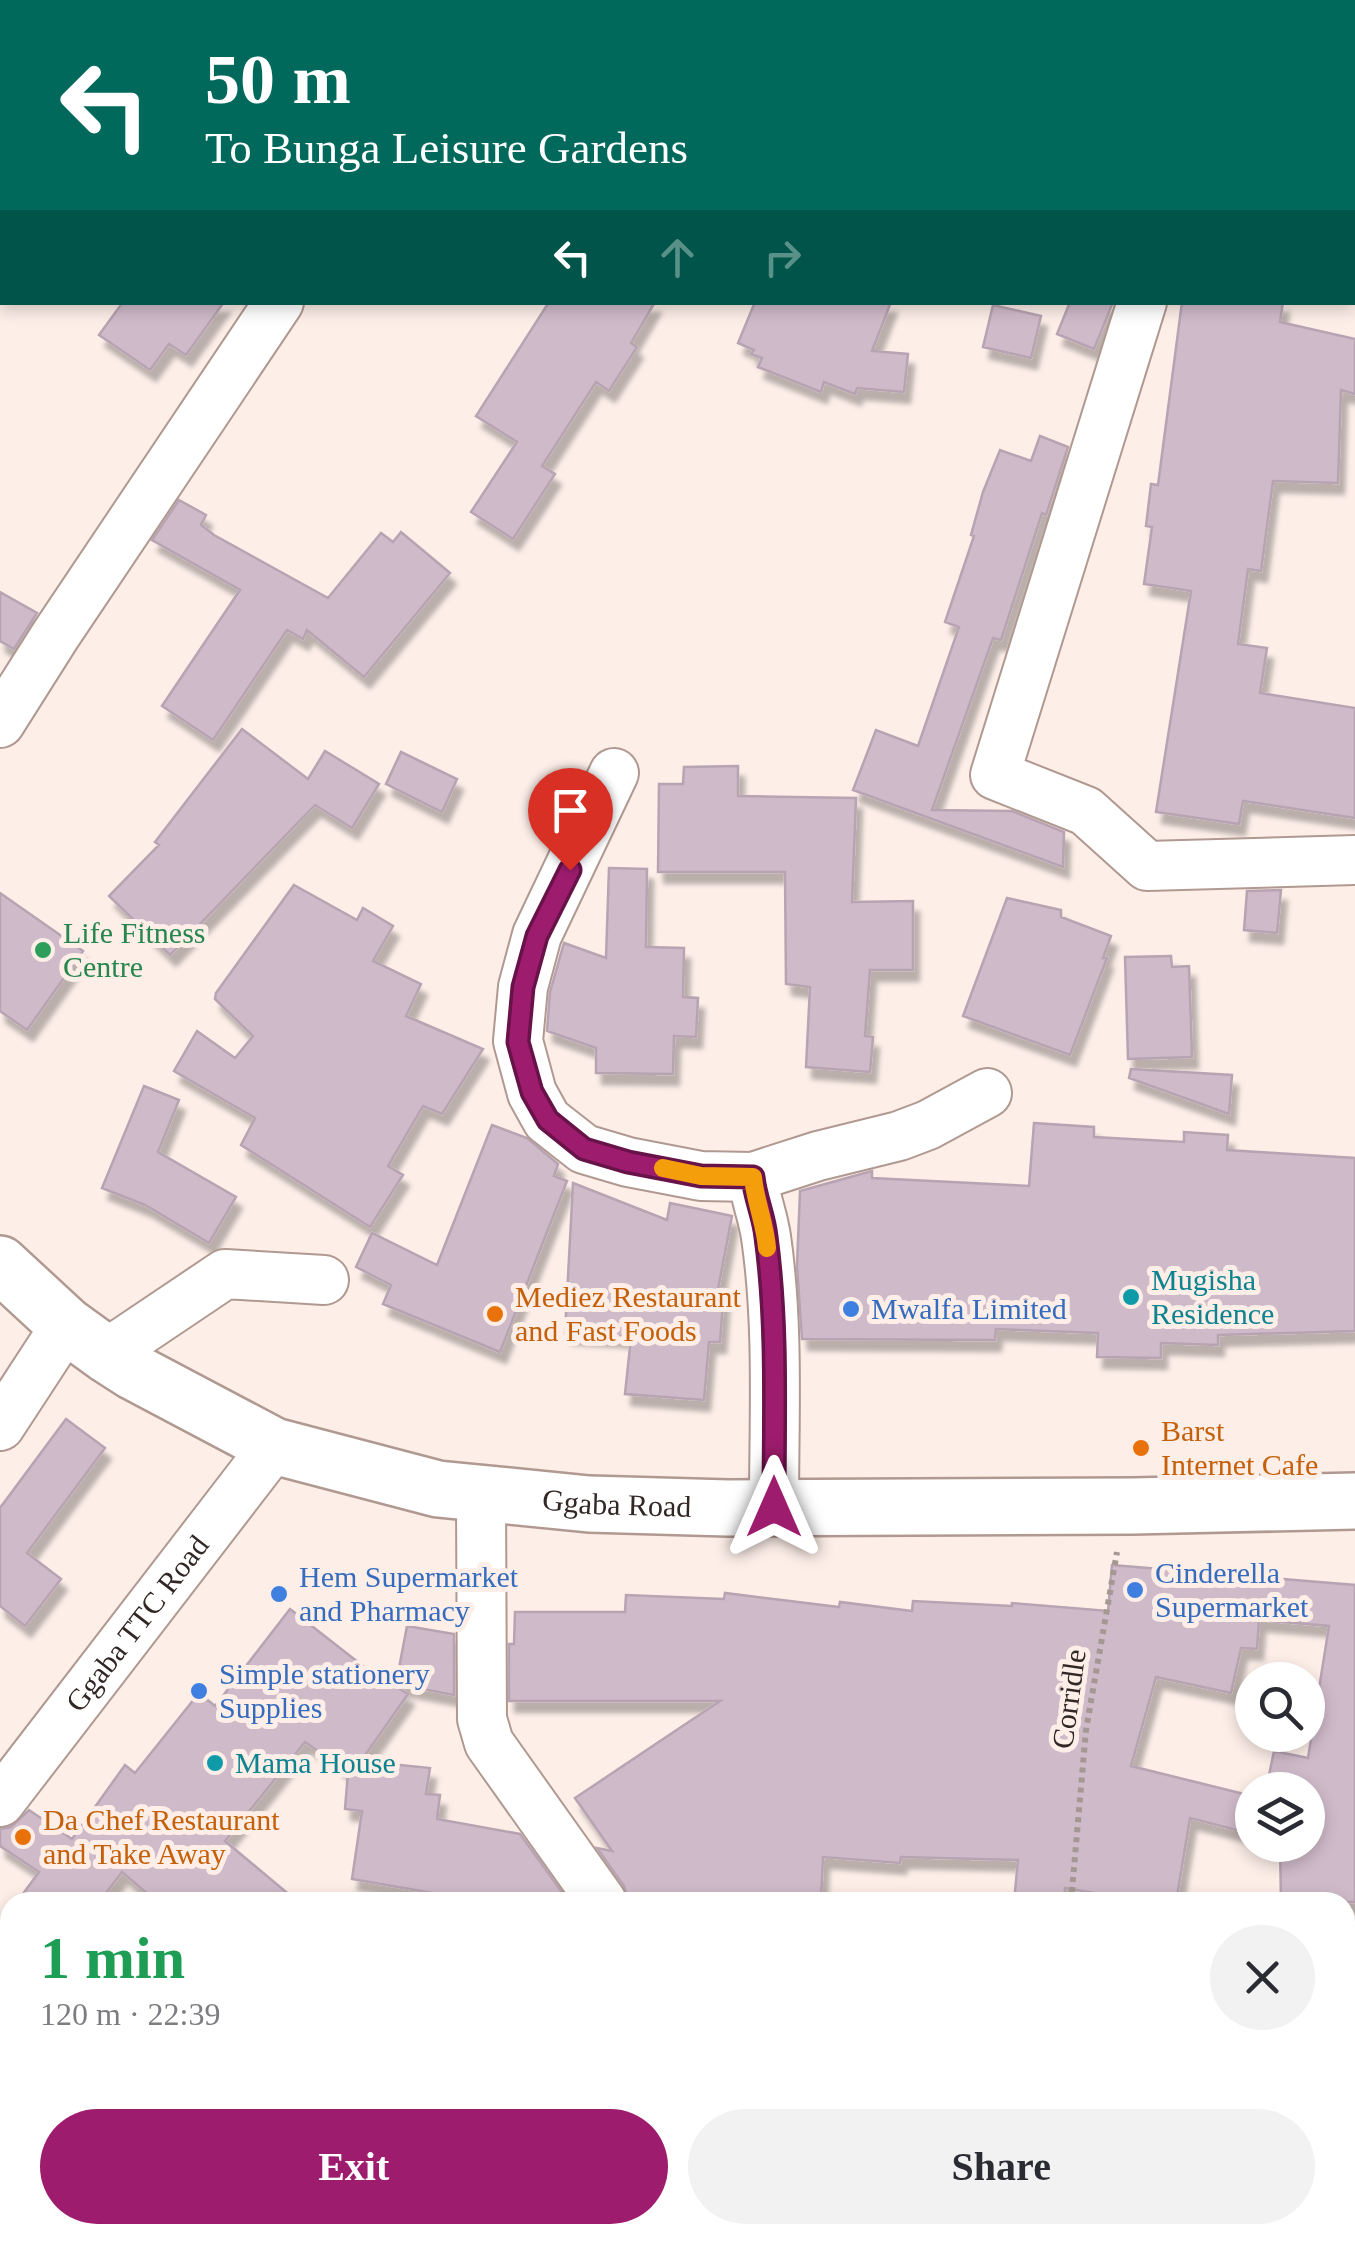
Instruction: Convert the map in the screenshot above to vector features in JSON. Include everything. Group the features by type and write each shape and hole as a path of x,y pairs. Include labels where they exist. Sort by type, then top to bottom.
{"main road":[{"name":"Ggaba Road","path":"0,1264 86,1339 134,1372 274,1446 438,1489 589,1504 774,1507 1133,1506 1355,1500"}],"street":[{"path":"0,723 54,636 277,305"},
{"path":"1141,305 995,775 1086,811 1148,866 1355,860"},
{"path":"614,774 537,936 523,987 518,1042 532,1092 548,1120 584,1149 701,1176 753,1177 899,1136 987,1093"},
{"path":"753,1177 755,1201 766,1232 773,1316 774,1507"},
{"path":"0,1426 86,1339 226,1274 324,1280"},
{"name":"Ggaba TTC Road","path":"0,1802 274,1446"},
{"path":"481,1495 482,1719 489,1743 595,1892"}],"path":[{"name":"Corridle","path":"1072,1892 1092,1693 1112,1565 1133,1506"}],"building":[{"path":"121,305 222,305 186,355 169,344 150,370 99,335"},
{"path":"547,305 653,305 631,343 637,347 609,391 596,382 542,466 555,474 513,539 471,512 517,442 476,416"},
{"path":"754,305 890,305 872,351 908,354 904,392 857,388 855,394 824,382 821,392 758,367 762,358 738,343"},
{"path":"993,305 1041,316 1031,358 983,347"},
{"path":"1069,305 1112,305 1094,349 1057,334"},
{"path":"1182,305 1283,305 1280,322 1355,339 1355,394 1341,390 1338,483 1273,481 1261,571 1248,569 1238,644 1267,648 1260,693 1355,708 1355,818 1243,801 1239,824 1156,812 1191,591 1144,584 1152,527 1146,526 1151,484 1158,485"},
{"path":"1040,436 1068,447 1001,640 993,638 932,810 1012,811 1064,832 1063,867 853,790 876,730 918,746 959,627 945,622 974,536 971,535 983,492 1000,450 1031,461"},
{"path":"179,500 206,515 201,525 214,535 328,598 381,533 393,542 401,532 450,573 364,677 307,630 303,639 287,630 213,740 162,706 240,590 152,540"},
{"path":"0,592 37,613 14,649 0,641"},
{"path":"242,729 308,779 325,751 379,784 352,828 315,805 170,955 109,896 159,845 155,842"},
{"path":"401,752 457,779 442,812 386,784"},
{"path":"738,766 738,796 856,798 852,902 913,901 913,970 870,970 865,1036 873,1037 870,1072 806,1067 810,987 786,984 785,872 658,872 659,784 683,784 684,767"},
{"path":"609,868 647,869 646,947 684,948 683,997 698,998 696,1037 674,1036 673,1074 596,1073 596,1048 547,1031 550,992 564,943 606,958"},
{"path":"294,885 357,920 363,908 393,926 373,961 421,984 406,1016 483,1049 442,1114 423,1106 388,1166 403,1175 370,1227 241,1145 255,1118 174,1071 197,1031 235,1058 253,1036 215,999 216,993"},
{"path":"1281,890 1277,933 1244,930 1247,891"},
{"path":"0,893 83,951 27,1030 0,1011"},
{"path":"1007,898 1061,910 1061,917 1111,936 1103,958 1107,958 1070,1055 963,1016"},
{"path":"1171,956 1172,967 1189,966 1192,1057 1128,1059 1125,957"},
{"path":"1131,1069 1232,1075 1229,1114 1129,1078"},
{"path":"144,1086 179,1100 158,1152 236,1197 209,1243 145,1205 102,1188"},
{"path":"1034,1123 1094,1127 1094,1137 1184,1142 1184,1132 1228,1135 1227,1150 1355,1158 1355,1331 1218,1335 1218,1345 1161,1343 1161,1358 1097,1357 1098,1333 996,1329 995,1340 802,1339 797,1266 800,1191 872,1171 872,1178 1029,1186"},
{"path":"492,1125 527,1138 558,1164 554,1176 567,1181 500,1352 383,1304 391,1285 356,1267 372,1233 437,1265"},
{"path":"573,1183 667,1220 670,1203 732,1216 718,1289 724,1289 720,1342 709,1342 704,1400 625,1394 631,1337 565,1333"},
{"path":"66,1419 105,1448 27,1553 61,1579 25,1626 0,1606 0,1508"},
{"path":"1112,1565 1355,1585 1355,1892 1281,1892 1280,1862 1325,1862 1325,1772 1270,1772 1274,1752 1308,1758 1309,1752 1325,1752 1323,1662 1329,1626 1259,1620 1257,1649 1241,1648 1231,1693 1156,1677 1131,1766 1235,1792 1235,1830 1190,1818 1178,1892 1089,1892 1065,1888 1065,1892 1015,1892 1018,1860 901,1857 900,1863 823,1857 821,1892 626,1892 597,1848 612,1851 575,1798 720,1701 509,1701 509,1644 514,1644 515,1612 625,1612 626,1595 724,1599 725,1593 839,1607 840,1602 912,1611 913,1601 1012,1603 1108,1611"},
{"path":"290,1609 363,1666 408,1694 361,1761 430,1768 426,1794 440,1795 437,1819 520,1834 562,1892 427,1892 352,1879 362,1811 345,1809 348,1772 305,1742 225,1841 286,1892 145,1892 122,1872 107,1892 24,1892 39,1872 0,1846 0,1829 11,1827 29,1810 72,1839 125,1765 135,1773 199,1693 215,1706"},
{"path":"407,1626 454,1634 454,1695 396,1684"}],"slow traffic":[{"path":"663,1168 701,1176 753,1177 767,1248"}],"place":[{"name":"Life Fitness Centre","path":"43,950"},
{"name":"Mugisha Residence","path":"1131,1297"},
{"name":"Mwalfa Limited","path":"851,1309"},
{"name":"Mediez Restaurant and Fast Foods","path":"495,1314"},
{"name":"Barst Internet Cafe","path":"1141,1448"},
{"name":"Cinderella Supermarket","path":"1135,1590"},
{"name":"Hem Supermarket and Pharmacy","path":"279,1594"},
{"name":"Simple stationery Supplies","path":"199,1691"},
{"name":"Mama House","path":"215,1763"},
{"name":"Da Chef Restaurant and Take Away","path":"23,1837"}],"route":[{"path":"570,870 537,936 523,987 518,1042 532,1092 548,1120 584,1149 701,1176 753,1177 755,1201 766,1232 773,1316 774,1507"}]}
